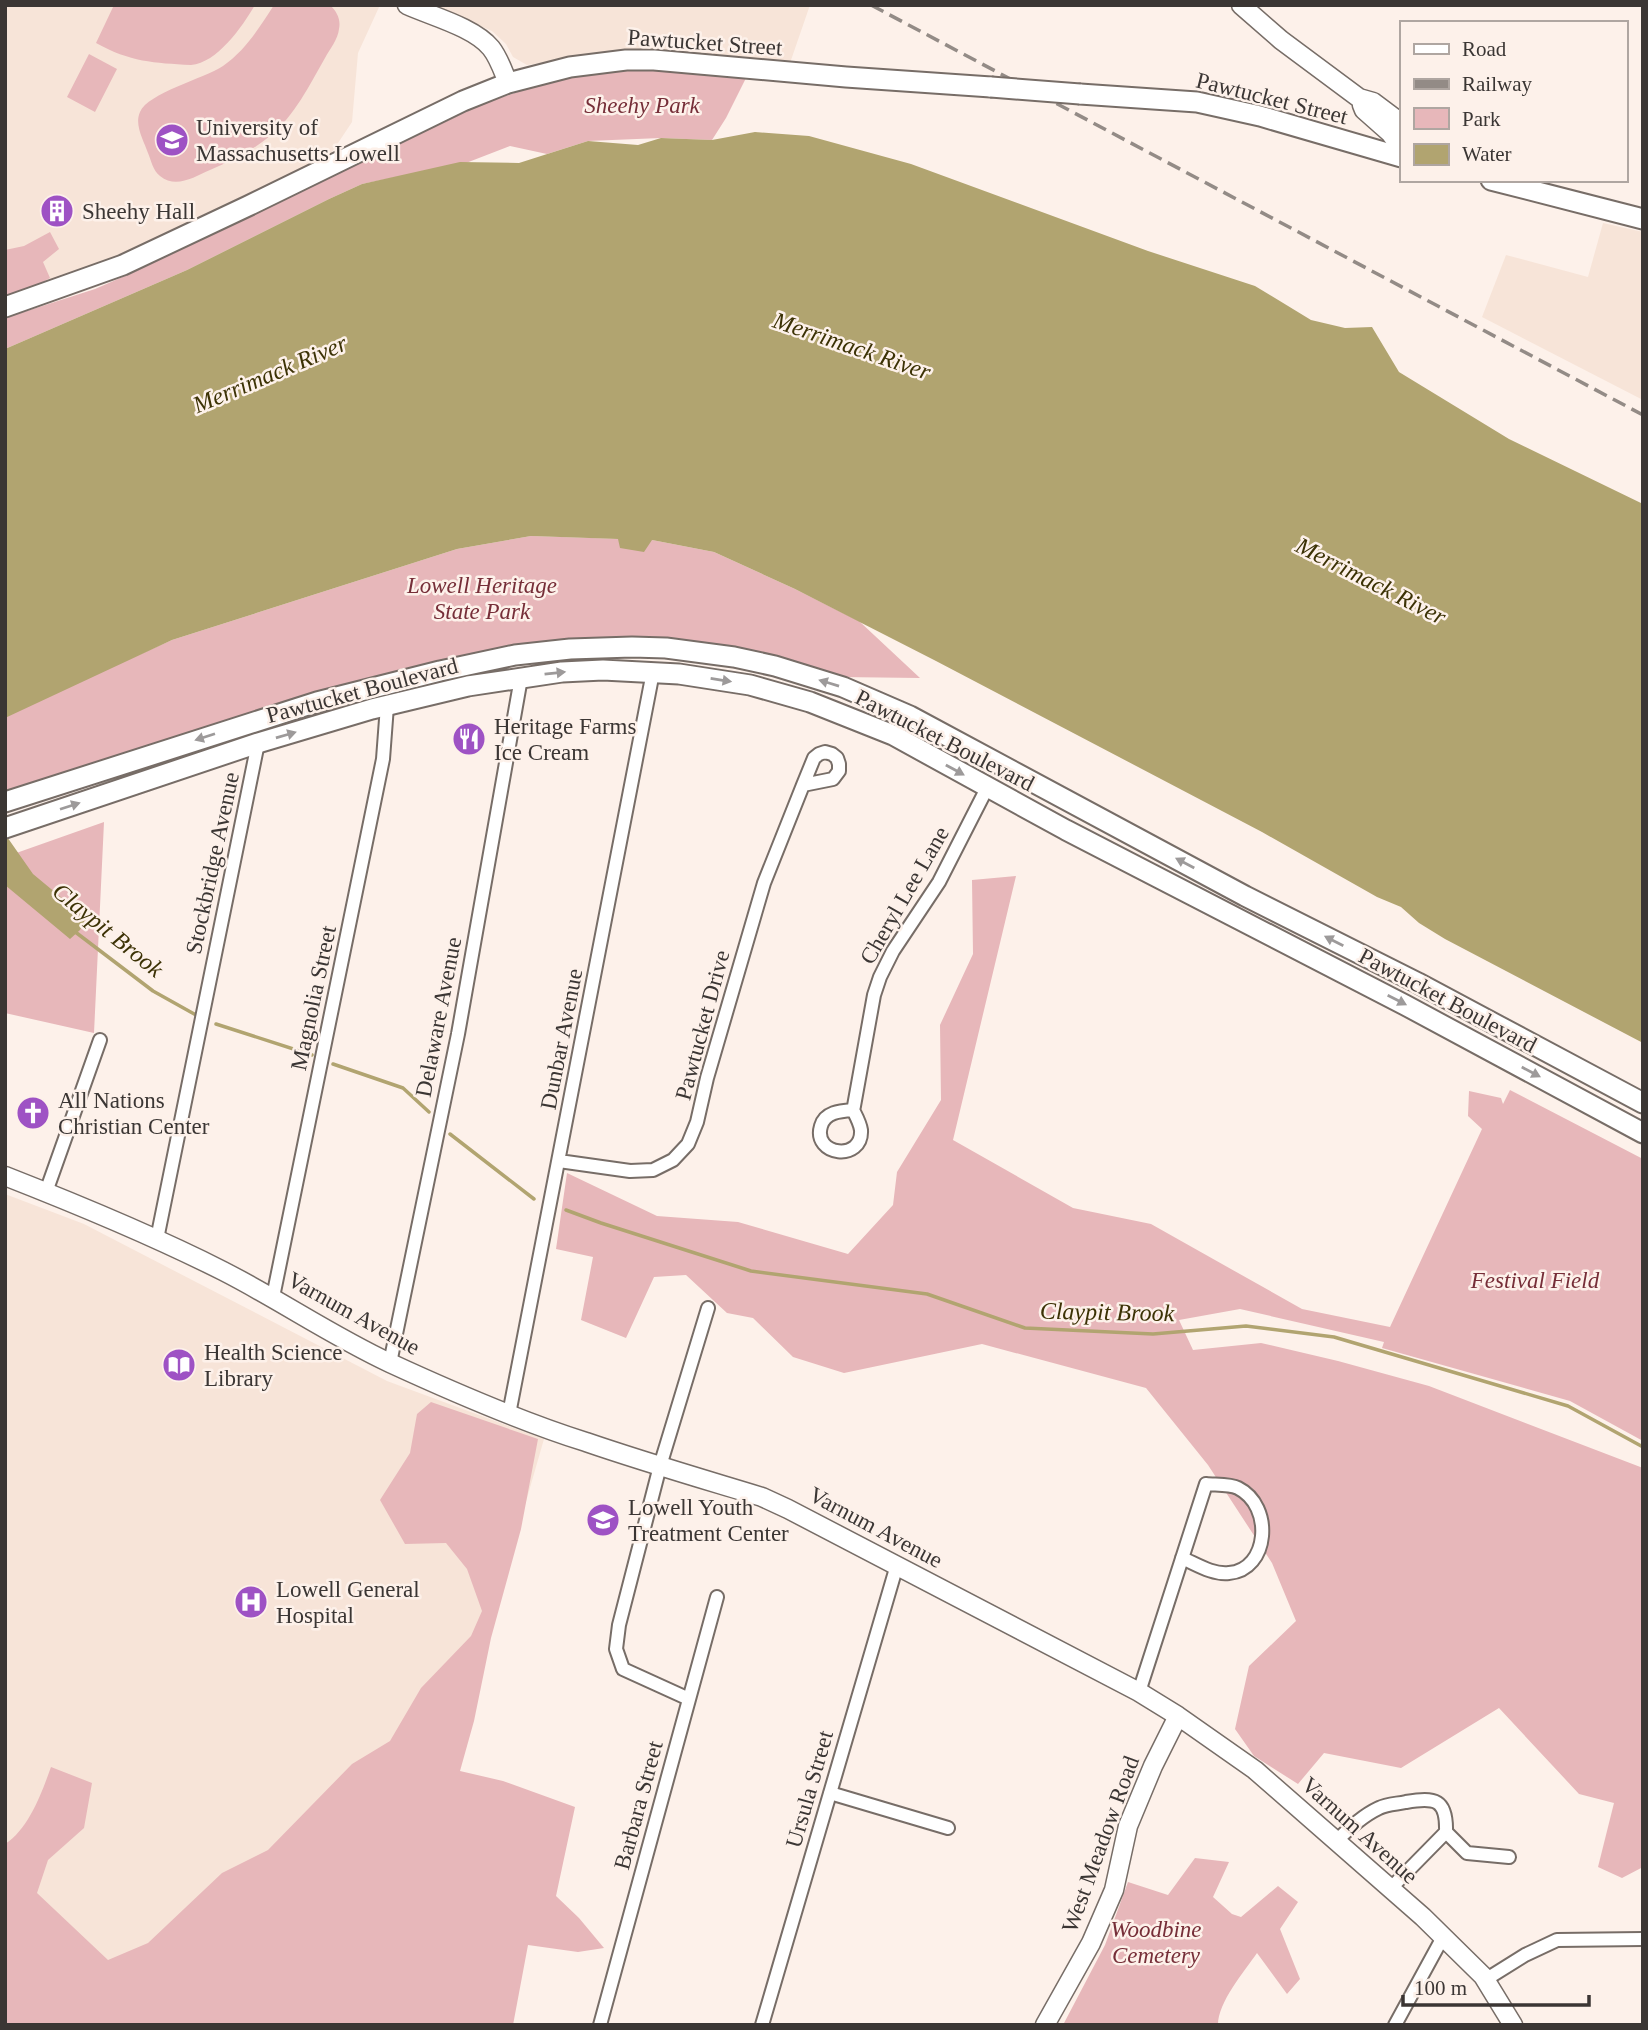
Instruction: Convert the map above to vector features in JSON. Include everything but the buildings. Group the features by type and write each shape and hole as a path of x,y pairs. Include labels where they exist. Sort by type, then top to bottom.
{"main road":[{"path":"407,5 468,31 485,42 496,55 508,83"},
{"path":"1241,5 1281,40 1359,99 1373,102 1400,122"},
{"name":"Pawtucket Street","path":"5,307 123,265 463,101 508,83 570,67 626,60 1197,102 1260,116 1400,157"},
{"path":"1359,99 1364,110 1390,133 1400,147"},
{"path":"1498,182 1643,219"},
{"name":"Pawtucket Boulevard","path":"5,802 317,702 515,655 570,649 632,647 666,648 734,657 775,666 843,687 910,716 1234,890 1418,983 1643,1103"},
{"name":"Pawtucket Boulevard","path":"5,828 258,743 372,709 468,686 603,670 705,677 750,685 810,702 893,735 987,788 1441,1024 1643,1133"},
{"name":"Varnum Avenue","path":"5,1176 157,1239 273,1297 370,1354 509,1414 584,1442 762,1497 1139,1692 1255,1770 1391,1889 1485,1980 1513,2025"},
{"name":"West Meadow Road","path":"1045,2025 1091,1943 1114,1890 1128,1826 1178,1716"}],"street":[{"name":"Dunbar Avenue","path":"509,1414 653,672"},
{"name":"Delaware Avenue","path":"390,1363 458,1034 521,678"},
{"name":"Magnolia Street","path":"273,1297 383,759 387,706"},
{"name":"Stockbridge Avenue","path":"157,1239 258,743"},
{"name":"Pawtucket Drive","path":"559,1161 630,1171 653,1170 673,1160 688,1144 697,1122 757,906 803,785"},
{"name":"Cheryl Lee Lane","path":"853,1110 874,995 880,977 888,959 939,882 987,788"},
{"path":"46,1192 100,1040"},
{"path":"689,1699 623,1669 616,1649 619,1625 660,1466 708,1308"},
{"path":"1139,1692 1182,1558 1206,1484 1238,1488 1260,1510 1263,1525 1259,1551 1240,1570 1227,1574 1182,1558"},
{"name":"Ursula Street","path":"762,2025 897,1565"},
{"name":"Barbara Street","path":"600,2025 717,1597"},
{"path":"830,1793 948,1828"},
{"path":"1336,1842 1359,1820 1382,1806 1426,1799 1442,1806 1446,1817 1446,1832 1391,1889"},
{"path":"1446,1832 1467,1853 1509,1857"},
{"path":"1395,2025 1443,1937"},
{"path":"1485,1980 1525,1955 1557,1940 1643,1939"}],"shaded area":[{"name":"University of Massachusetts Lowell","path":"5,5 380,5 358,53 352,122 328,158 137,253 5,298"},
{"path":"432,5 810,5 790,63 572,58 527,65 513,57 506,44 492,31"},
{"path":"1603,223 1643,232 1643,400 1482,317 1506,255 1588,277"},
{"name":"Lowell General Hospital","path":"5,1194 84,1224 387,1381 544,1439 450,1766 268,2025 5,2006"}],"green space":[{"path":"114,5 255,5 236,33 219,51 201,63 191,65 142,60 96,43"},
{"path":"274,5 330,5 339,19 335,40 301,100 279,128 241,155 198,176 179,182 166,180 154,168 140,133 140,112 154,99 214,71 231,60 252,38"},
{"path":"89,54 117,69 95,112 67,97"},
{"name":"Sheehy Park","path":"636,69 704,72 746,78 712,140 661,138 588,141 547,154 510,146 466,163 362,184 187,270 5,349 5,318 95,289 134,272 480,105 540,84 582,75"},
{"path":"50,232 59,249 43,262 50,278 5,298 5,250 24,246"},
{"name":"Lowell Heritage State Park","path":"531,536 652,540 714,552 859,621 920,678 840,677 679,641 559,639 446,659 334,687 5,793 5,717 172,640 457,549"},
{"path":"104,822 94,1033 5,1013 5,857"},
{"name":"Festival Field","path":"1016,876 953,1140 1073,1208 1151,1224 1302,1309 1390,1327 1482,1129 1468,1116 1469,1091 1501,1098 1503,1104 1510,1090 1643,1159 1643,1441 1570,1401 1382,1348 1384,1342 1240,1309 1179,1320 1193,1350 1261,1343 1338,1361 1429,1386 1643,1468 1643,1867 1622,1878 1598,1867 1614,1803 1579,1794 1499,1708 1401,1768 1324,1753 1298,1784 1254,1756 1235,1729 1249,1666 1296,1621 1272,1563 1208,1465 1146,1388 982,1344 844,1373 793,1357 753,1318 727,1313 686,1275 654,1277 626,1338 581,1320 593,1257 556,1249 567,1173 657,1216 738,1222 848,1254 893,1205 897,1172 941,1100 940,1025 973,954 972,880"},
{"path":"431,1402 538,1439 521,1529 491,1638 474,1721 460,1771 503,1781 575,1807 556,1896 604,1948 578,1952 528,1945 513,2025 5,2025 5,1844 28,1820 51,1767 92,1783 84,1828 48,1860 37,1893 108,1960 148,1943 222,1873 268,1850 352,1764 390,1741 421,1688 471,1636 482,1611 467,1569 446,1543 405,1544 380,1500 410,1453 417,1414"},
{"name":"Woodbine Cemetery","path":"1195,1858 1229,1862 1213,1897 1232,1914 1241,1917 1278,1886 1298,1902 1280,1929 1300,1979 1287,1994 1257,1953 1227,1997 1218,2025 1063,2025 1105,1945 1128,1882 1168,1895"}],"water":[{"name":"Merrimack River","path":"755,132 809,136 911,164 1148,251 1255,286 1311,320 1345,328 1372,327 1399,372 1509,439 1643,504 1643,1043 1445,939 1419,923 1401,907 1377,897 1262,832 936,661 795,589 714,552 652,540 644,552 620,548 618,539 531,536 457,549 172,640 5,718 5,349 187,270 362,184 460,162 519,163 588,141 638,145 661,138 712,140"},
{"path":"5,834 33,874 86,918 80,930 70,939 5,885"}],"waterway":[{"name":"Claypit Brook","path":"74,931 153,991 196,1015"},
{"name":"Claypit Brook","path":"216,1024 312,1055"},
{"name":"Claypit Brook","path":"333,1064 403,1088 429,1112"},
{"name":"Claypit Brook","path":"450,1134 534,1199"},
{"name":"Claypit Brook","path":"566,1210 751,1271 927,1294 1025,1328 1153,1334 1246,1326 1334,1337 1568,1406 1643,1447"}],"railway":[{"path":"871,5 1643,415"}],"place":[{"name":"University of Massachusetts Lowell","path":"172,140"},
{"name":"Sheehy Hall","path":"57,211"},
{"name":"Heritage Farms Ice Cream","path":"469,739"},
{"name":"All Nations Christian Center","path":"33,1113"},
{"name":"Health Science Library","path":"179,1365"},
{"name":"Lowell Youth Treatment Center","path":"603,1520"},
{"name":"Lowell General Hospital","path":"251,1602"}]}
